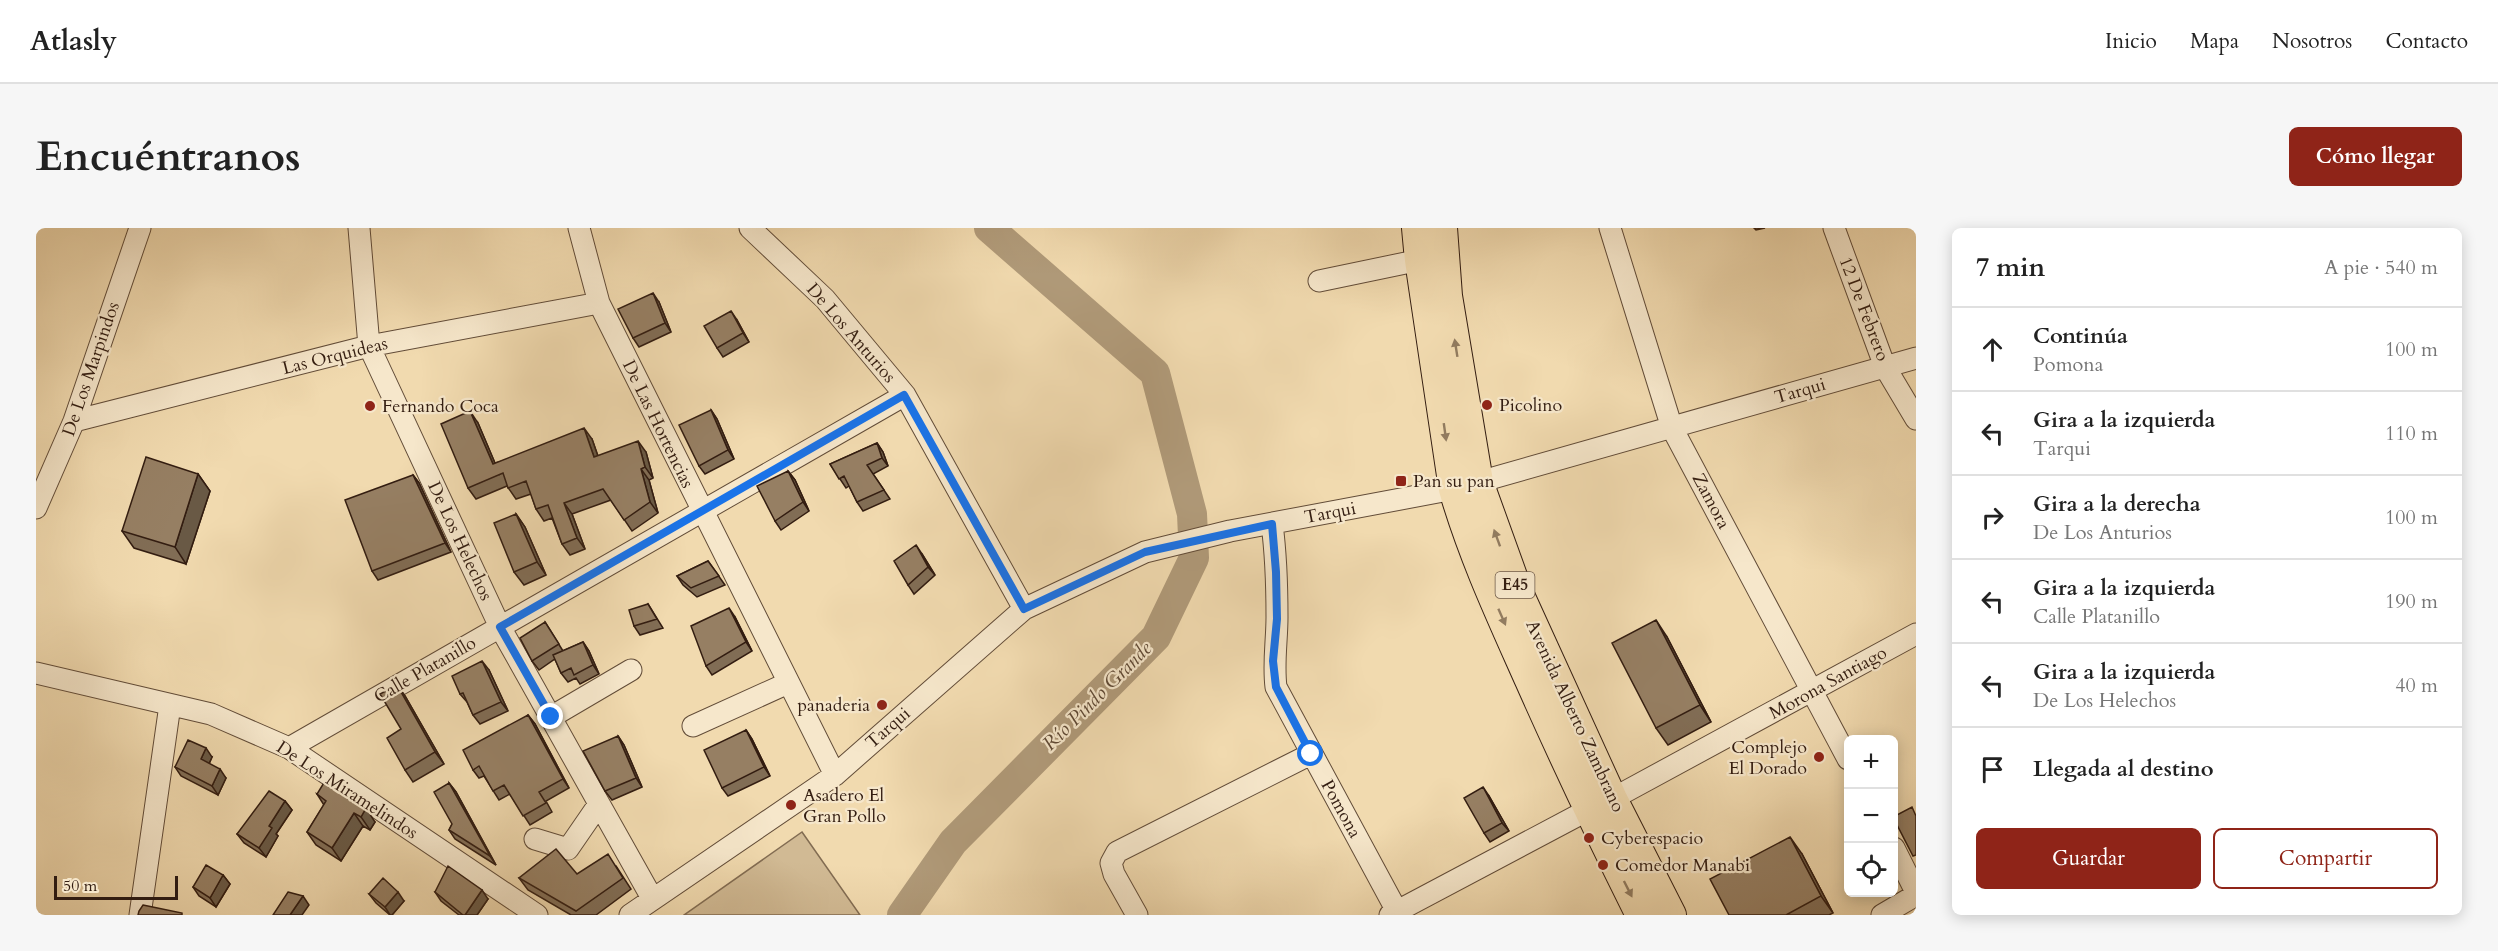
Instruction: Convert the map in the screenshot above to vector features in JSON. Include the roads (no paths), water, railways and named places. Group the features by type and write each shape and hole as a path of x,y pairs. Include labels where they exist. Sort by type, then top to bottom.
{"highway":[{"name":"Avenida Alberto Zambrano","path":"1417,228 1420,260 1466,486 1518,593 1641,915"},
{"name":"Avenida Alberto Zambrano","path":"1442,228 1466,486"},
{"name":"Avenida Alberto Zambrano","path":"1600,805 1671,915"}],"street":[{"name":"De Los Marpindos","path":"36,508 74,421 140,228"},
{"name":"De Los Helechos","path":"359,228 369,346 500,627 652,898"},
{"name":"De Las Hortencias","path":"579,228 599,303 835,775"},
{"name":"De Los Anturios","path":"750,228 825,299 904,395 1024,609"},
{"name":"Zamora","path":"1610,228 1672,428 1844,751"},
{"name":"12 De Febrero","path":"1833,228 1885,367 1916,419"},
{"path":"1319,281 1420,260"},
{"name":"Las Orquideas","path":"74,421 369,346 599,303"},
{"name":"Tarqui","path":"630,915 835,775 1024,609 1145,552 1230,531 1466,486 1916,358"},
{"name":"Calle Platanillo","path":"289,748 904,395"},
{"name":"Pomona","path":"1272,524 1276,572 1277,619 1273,661 1276,687 1396,914"},
{"name":"Morona Santiago","path":"1396,914 1814,691 1916,634"},
{"path":"551,717 632,670"},
{"name":"De Los Miramelindos","path":"36,673 211,714 289,748 537,915"},
{"path":"693,726 788,683"},
{"path":"140,915 170,705"},
{"path":"1137,915 1114,874 1111,863 1117,852 1311,754"},
{"path":"535,839 568,849 599,804"},
{"path":"1882,915 1916,894 1898,858"}],"waterway":[{"name":"Río Pindo Grande","path":"902,915 953,842 1156,637 1194,558 1192,514 1155,373 989,228"}],"place":[{"name":"Picolino","path":"1487,405"},
{"name":"Fernando Coca","path":"370,406"},
{"name":"Pan su pan","path":"1401,481"},
{"name":"panaderia","path":"882,705"},
{"name":"Complejo El Dorado","path":"1819,757"},
{"name":"Asadero El Gran Pollo","path":"791,805"},
{"name":"Cyberespacio","path":"1589,838"},
{"name":"Comedor Manabi","path":"1603,865"}]}
